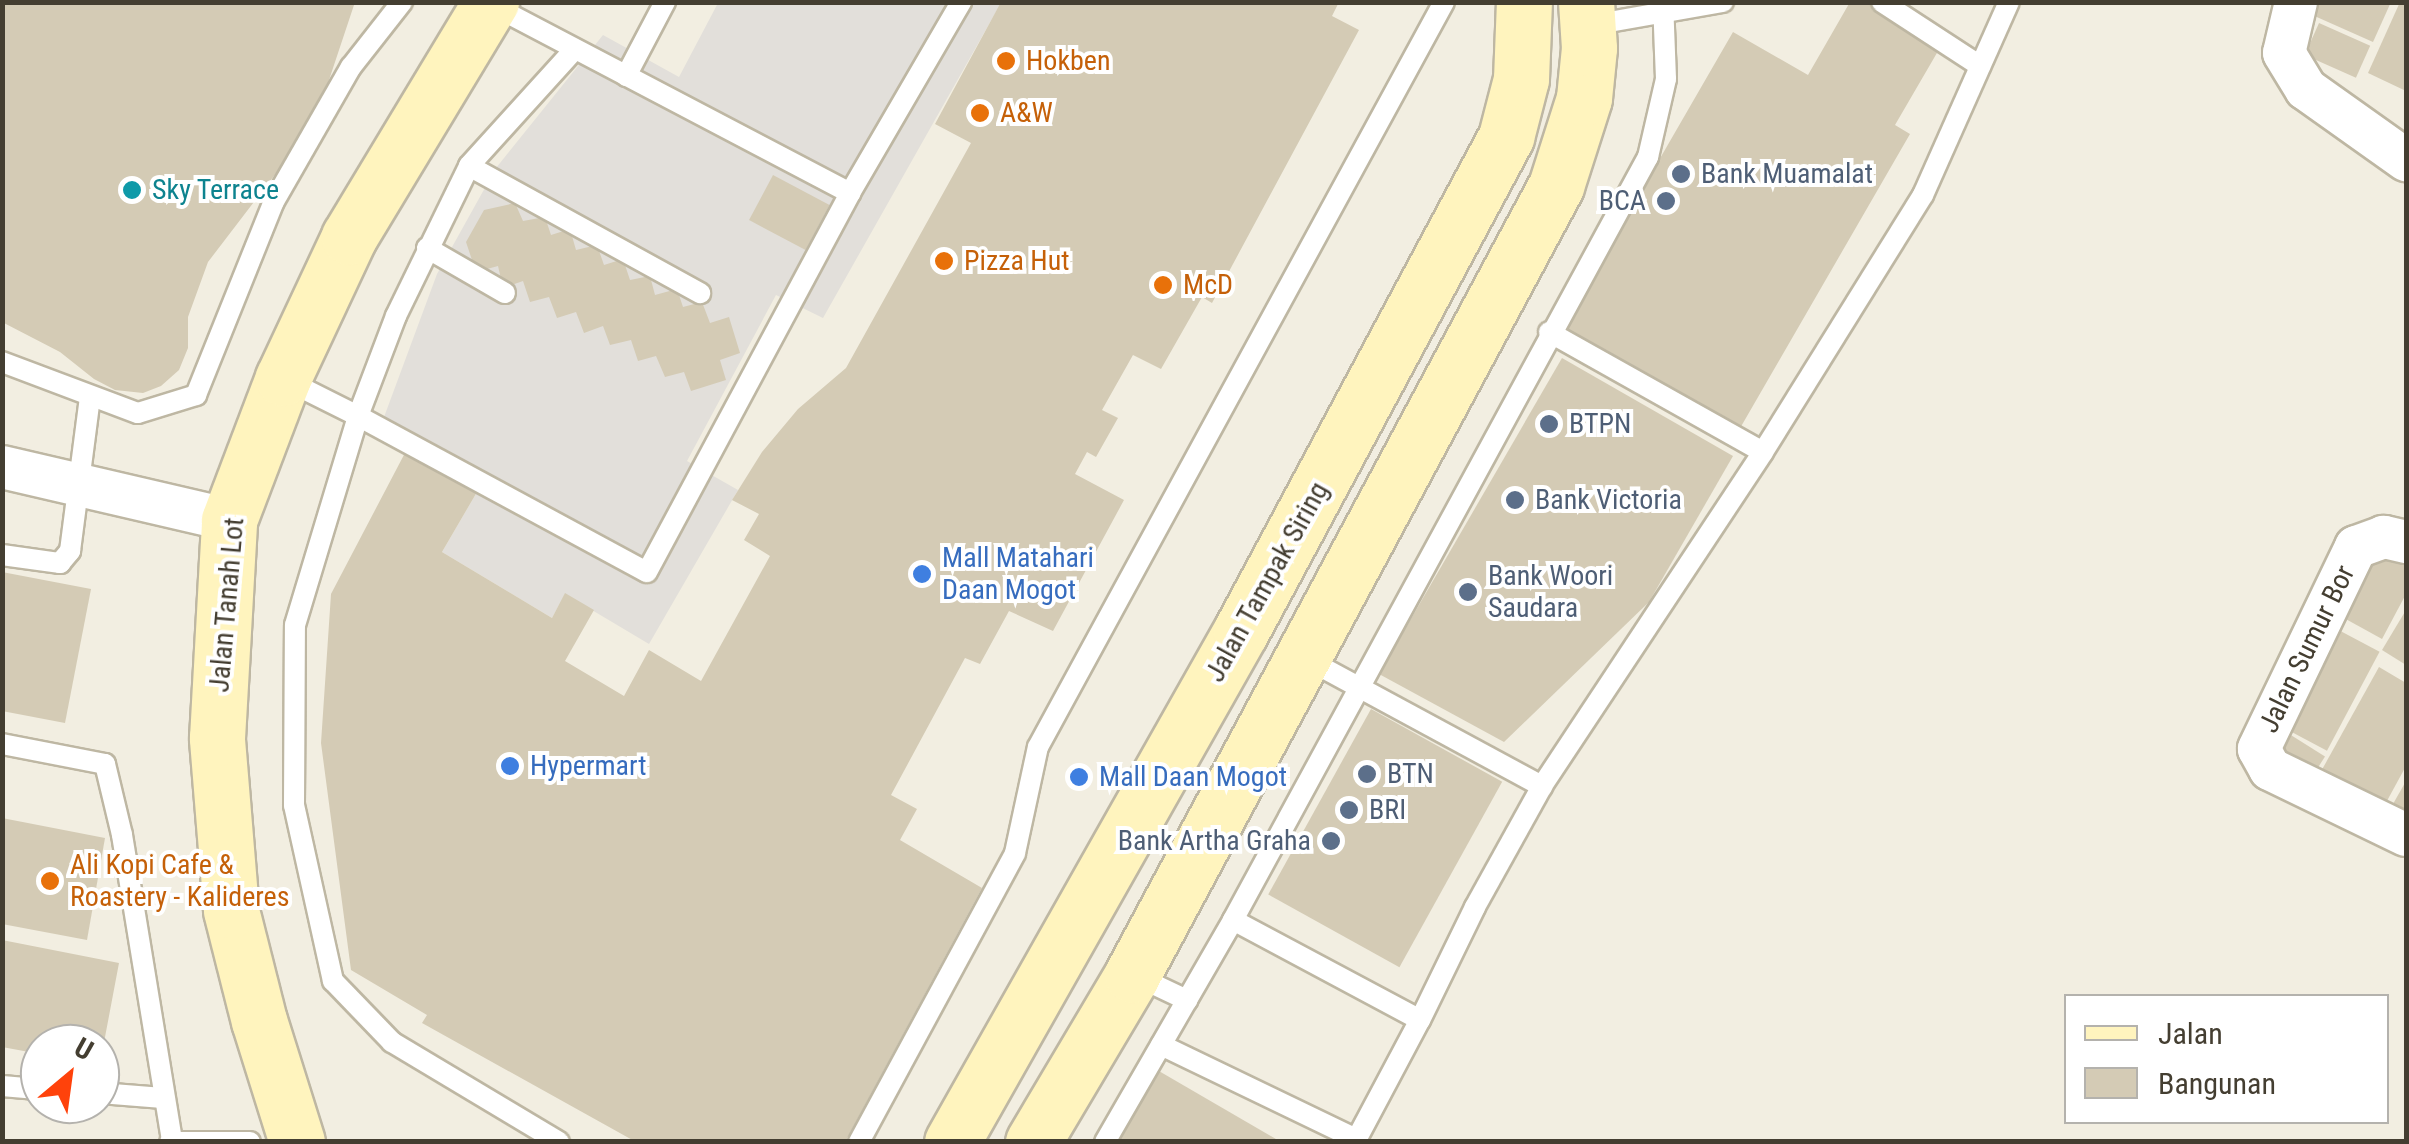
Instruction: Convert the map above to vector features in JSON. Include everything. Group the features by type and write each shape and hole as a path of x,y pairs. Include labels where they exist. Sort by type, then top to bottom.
{"main road":[{"name":"Jalan Tampak Siring","path":"952,1142 1240,631 1506,137 1522,79 1524,2"},
{"name":"Jalan Tanah Lot","path":"297,1142 259,1021 232,910 217,738 229,520 283,378 349,237 490,3"},
{"path":"1033,1142 1132,974 1556,186 1570,155 1584,98 1588,14"}],"street":[{"path":"2296,2 2284,52 2306,89 2406,160"},
{"path":"2,467 229,520"},
{"name":"Jalan Sumur Bor","path":"2406,542 2384,537 2356,547 2260,749 2270,769 2406,835"}],"lane":[{"path":"2,362 138,413 196,395 273,203 351,67 402,2"},
{"path":"626,76 664,2"},
{"path":"283,378 647,572 850,193 961,2"},
{"path":"859,1142 1015,854 1038,747 1444,2"},
{"path":"1588,14 1723,2"},
{"path":"1882,2 1980,66"},
{"path":"1161,1045 1356,1140 1542,786 1763,452 1923,195 2009,2"},
{"path":"490,3 850,193"},
{"path":"1106,1142 1233,920 1648,156 1666,79 1663,8"},
{"path":"558,1142 392,1042 332,980 294,805 295,625 373,370 427,248 469,166 574,50"},
{"path":"469,166 700,293"},
{"path":"427,248 505,293"},
{"path":"1549,332 1763,452"},
{"path":"2,555 60,563 72,548 90,398"},
{"path":"1302,656 1542,786"},
{"path":"2,744 105,764 122,835 171,1141 250,1142"},
{"path":"1233,920 1420,1020"},
{"path":"1132,974 1187,1000"},
{"path":"120,1095 163,1098"}],"shaded area":[{"path":"718,3 1001,3 823,318 776,295 687,461 738,490 649,644 565,594 552,618 442,552 477,492 377,436 437,274 496,168 603,35 679,77"}],"building":[{"name":"Sky Terrace","path":"2,2 355,2 327,86 290,155 208,262 188,317 188,348 179,370 161,386 143,393 115,390 60,352 2,322"},
{"name":"Mall Matahari Daan Mogot","path":"1001,2 1339,2 1332,16 1359,30 1212,303 1202,297 1161,369 1133,355 1102,410 1118,418 1096,457 1087,452 1075,474 1124,500 1053,631 1009,611 980,664 965,658 891,795 917,809 900,840 982,888 845,1142 636,1142 422,1023 427,1015 351,970 321,743 331,594 406,451 477,492 442,552 552,618 565,593 594,610 565,661 624,696 649,650 701,681 770,556 744,540 759,514 732,500 762,452 798,409 846,368 971,143 935,124"},
{"path":"1850,2 1865,2 1941,46 1895,125 1910,134 1739,430 1562,328 1733,32 1808,75"},
{"path":"2315,2 2391,2 2373,42 2310,14"},
{"path":"2400,2 2406,2 2406,91 2368,73"},
{"path":"2319,23 2370,46 2356,78 2305,55"},
{"path":"773,175 830,205 806,250 749,220"},
{"path":"515,203 523,221 545,217 551,235 570,229 576,250 597,245 604,265 623,259 630,280 650,276 655,295 677,289 683,307 702,302 710,323 729,317 740,353 720,360 726,380 691,391 684,372 665,377 656,356 638,361 631,340 610,345 603,326 584,333 576,312 557,318 549,297 530,302 523,281 503,288 498,266 476,272 466,242 484,210"},
{"path":"1562,358 1733,456 1649,602 1504,742 1379,674"},
{"path":"2372,543 2406,562 2406,594 2382,639 2333,612"},
{"path":"2,572 91,589 65,723 2,711"},
{"path":"2406,610 2406,665 2382,650"},
{"path":"2331,626 2380,652 2327,751 2278,725"},
{"path":"2379,667 2406,683 2406,766 2382,810 2319,775"},
{"path":"1371,709 1502,782 1399,967 1268,894"},
{"path":"2286,732 2325,756 2311,779 2272,755"},
{"path":"2406,781 2406,811 2393,804"},
{"name":"Ali Kopi Cafe & Roastery - Kalideres","path":"2,818 105,838 87,940 2,924"},
{"path":"2,940 119,963 107,1024 20,1024 20,1050 2,1047"},
{"path":"1152,1067 1281,1142 1110,1142"}],"place":[{"name":"Hokben","path":"1006,61"},
{"name":"A&W","path":"980,113"},
{"name":"Bank Muamalat","path":"1681,174"},
{"name":"Sky Terrace","path":"132,190"},
{"name":"BCA","path":"1666,201"},
{"name":"Pizza Hut","path":"944,261"},
{"name":"McD","path":"1163,285"},
{"name":"BTPN","path":"1549,424"},
{"name":"Bank Victoria","path":"1515,500"},
{"name":"Mall Matahari Daan Mogot","path":"922,574"},
{"name":"Bank Woori Saudara","path":"1468,592"},
{"name":"Hypermart","path":"510,766"},
{"name":"BTN","path":"1367,774"},
{"name":"Mall Daan Mogot","path":"1079,777"},
{"name":"BRI","path":"1349,810"},
{"name":"Bank Artha Graha","path":"1331,841"},
{"name":"Ali Kopi Cafe & Roastery - Kalideres","path":"50,881"}]}
